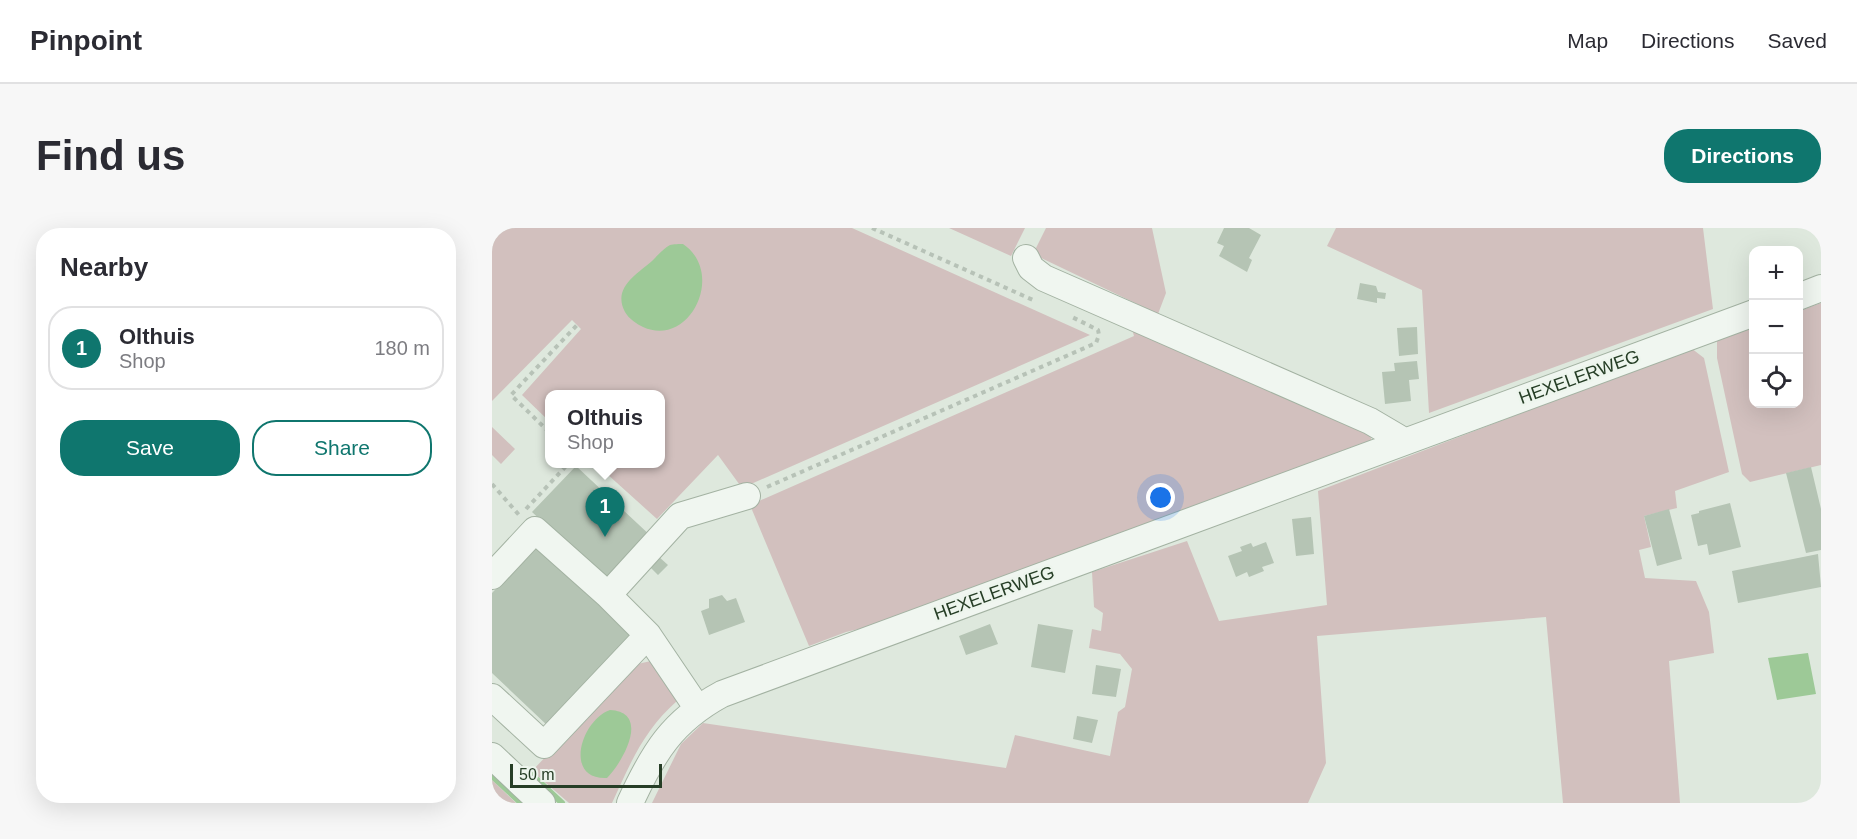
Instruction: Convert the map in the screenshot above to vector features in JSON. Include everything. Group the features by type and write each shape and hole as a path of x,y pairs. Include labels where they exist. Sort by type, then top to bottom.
{"street":[{"path":"1026,258 1031,268 1044,278 1370,421 1404,441"},
{"path":"1803,295 1821,288"},
{"name":"HEXELERWEG","path":"630,803 660,745 676,726 722,694 1749,315"},
{"path":"608,595 680,516 747,496"},
{"path":"492,576 527,523 608,595 648,635 698,710"},
{"path":"492,697 544,745 648,635"},
{"path":"492,756 542,803"}],"path":[{"path":"872,228 1041,304"},
{"path":"747,496 1096,343 1098,330 1062,313"},
{"path":"545,428 511,395 577,325"},
{"path":"492,484 527,523 565,468"}],"shaded area":[{"path":"492,228 852,228 1090,335 742,488 718,455 657,519 600,468 665,468 665,390 545,390 545,417 522,395 581,329 572,320 492,401"},
{"path":"949,228 1025,228 1011,256"},
{"path":"1046,228 1152,228 1166,293 1158,314 1037,256 1036,248"},
{"path":"1336,228 1703,228 1713,309 1429,413 1422,290 1327,246"},
{"path":"683,244 696,257 702,272 702,289 697,304 688,318 675,327 660,331 643,327 625,312 622,303 624,289 633,277 665,248"},
{"path":"1821,303 1821,465 1750,482 1742,474 1717,358 1717,340 1749,328 1749,408 1803,408 1803,310"},
{"path":"1132,329 1370,435 1372,442 876,625 846,632 809,646 750,505 1134,336"},
{"path":"1691,348 1704,358 1729,472 1675,491 1677,508 1644,516 1651,547 1639,550 1645,578 1696,581 1709,612 1714,653 1669,661 1680,803 1563,803 1546,617 1317,636 1326,763 1308,803 652,803 681,744 703,723 1006,768 1015,735 1110,756 1118,712 1125,707 1132,669 1120,654 1089,648 1092,629 1101,631 1103,613 1094,607 1092,572 1187,541 1219,621 1327,605 1318,491"},
{"path":"492,427 515,449 501,464 492,455"},
{"path":"1808,653 1816,694 1777,700 1768,658"},
{"path":"651,661 678,700 647,735 612,803 569,803 532,771 633,665"},
{"path":"610,710 622,713 629,719 630,739 620,761 607,778 593,776 585,770 581,760 581,749 591,725"},
{"path":"492,780 516,803 492,803"}],"building":[{"path":"1224,228 1249,228 1261,235 1249,258 1252,260 1247,272 1219,256 1224,246 1217,243"},
{"path":"1360,283 1376,286 1378,292 1386,293 1385,299 1377,298 1377,303 1357,299"},
{"path":"1417,327 1418,354 1399,356 1397,328"},
{"path":"1417,361 1419,379 1409,380 1411,401 1385,404 1382,372 1395,371 1394,363"},
{"path":"1811,467 1821,509 1821,550 1806,553 1786,473"},
{"path":"574,468 578,468 653,538 609,584 532,512"},
{"path":"1730,503 1741,547 1709,555 1707,544 1698,546 1691,515"},
{"path":"1669,509 1682,559 1657,566 1644,516"},
{"path":"1311,517 1314,554 1296,556 1292,519"},
{"path":"1266,542 1274,563 1262,567 1264,571 1249,577 1247,572 1236,577 1228,556 1242,551 1240,547 1251,543 1253,547"},
{"path":"538,545 635,636 549,727 492,673 492,593"},
{"path":"1818,554 1821,587 1738,603 1732,571"},
{"path":"658,556 668,565 658,575 649,566"},
{"path":"722,595 727,601 736,598 745,622 709,635 701,611 709,608 709,599"},
{"path":"990,624 998,644 966,655 959,636"},
{"path":"1038,624 1073,630 1065,673 1031,667"},
{"path":"1096,665 1121,669 1116,697 1092,694"},
{"path":"1077,716 1098,720 1092,743 1073,739"}],"waterway":[{"path":"532,775 562,803"},
{"path":"492,776 521,803"}],"place":[{"name":"Olthuis","path":"605,537"}]}
